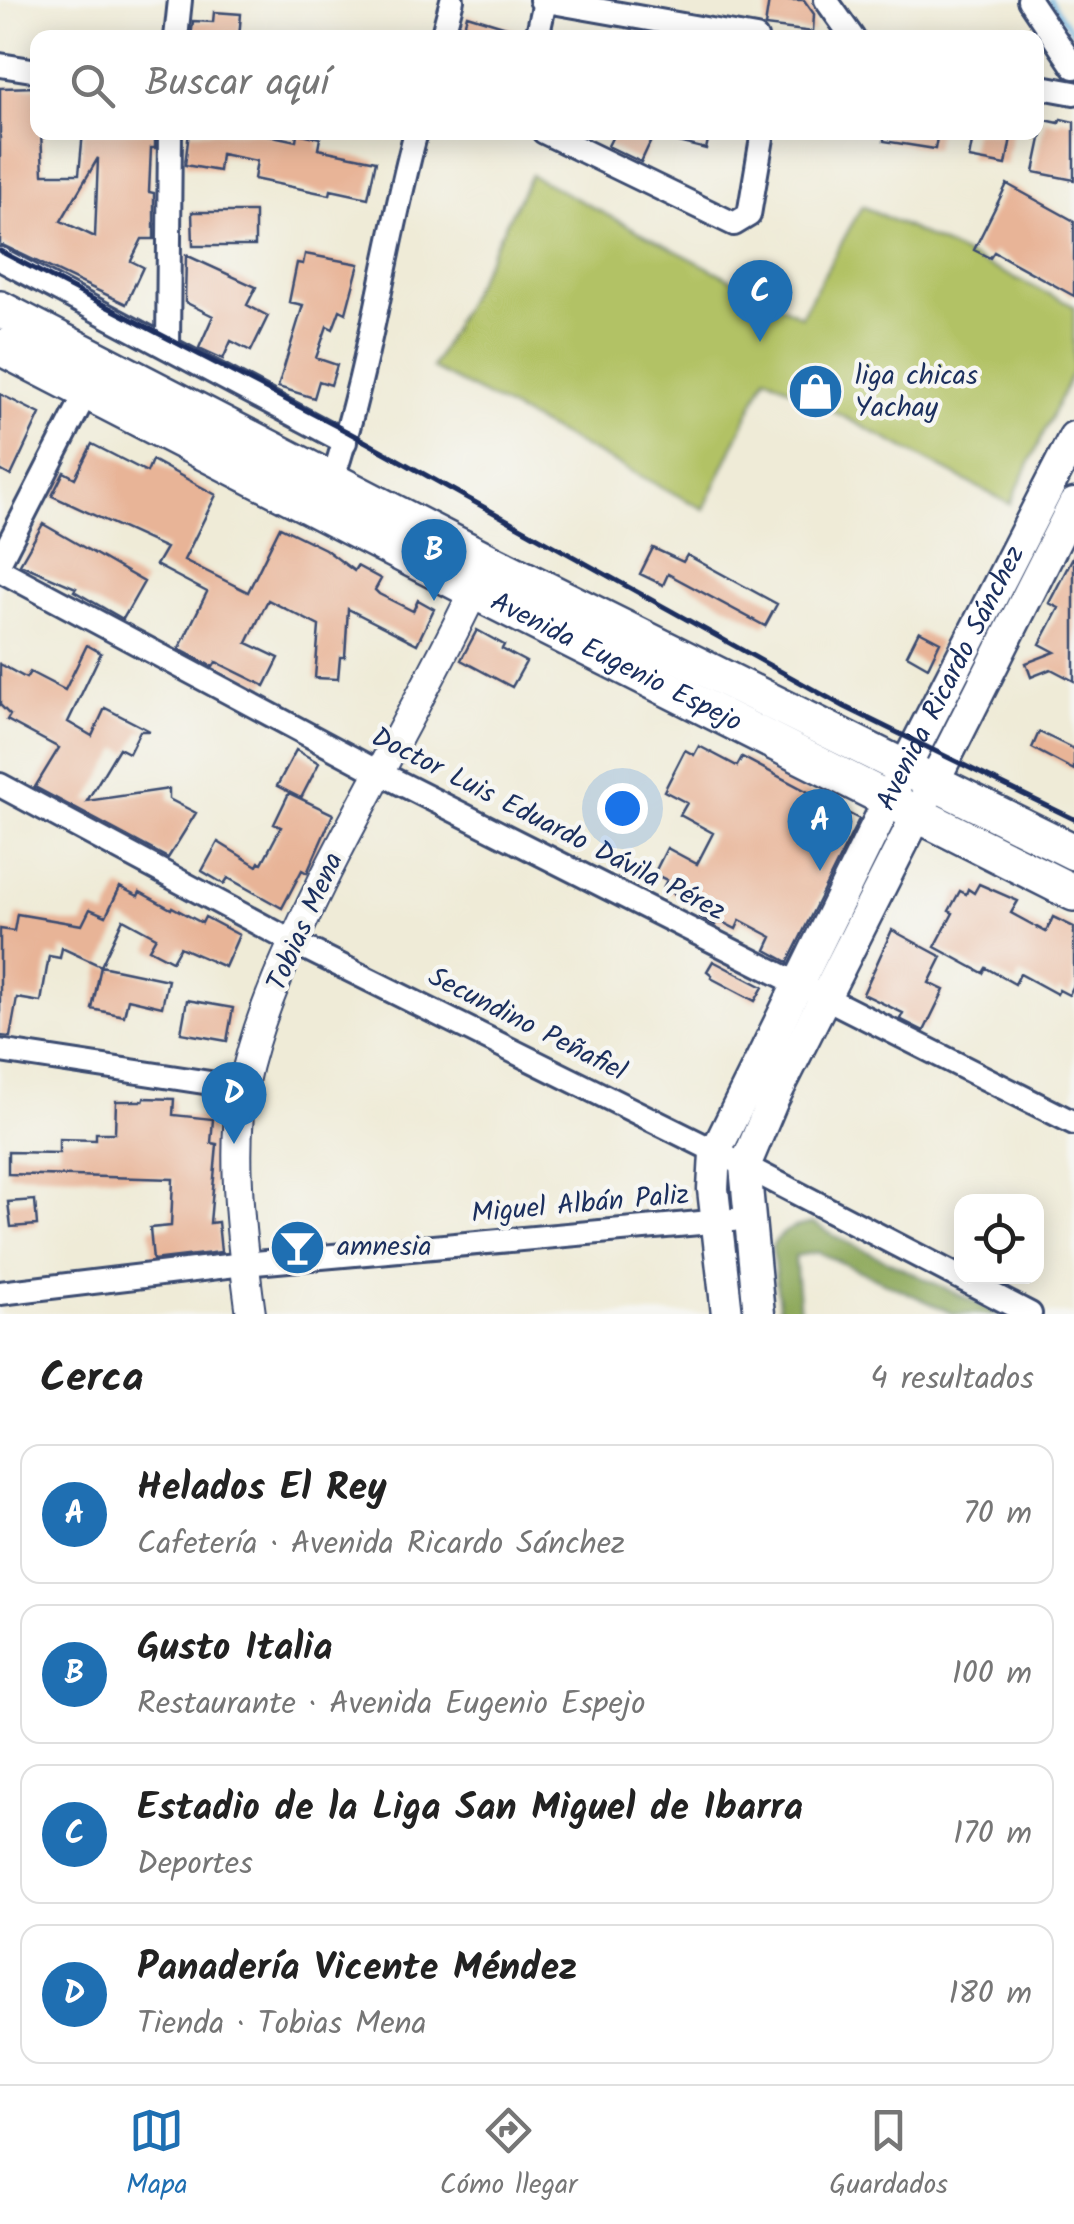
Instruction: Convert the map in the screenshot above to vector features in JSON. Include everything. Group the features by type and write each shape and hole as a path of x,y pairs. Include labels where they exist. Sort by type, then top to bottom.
{"main road":[{"name":"Avenida Eugenio Espejo","path":"0,310 332,480 481,576 903,809 1074,893"},
{"name":"Avenida Eugenio Espejo","path":"0,347 87,392 1074,852"},
{"name":"Avenida Ricardo Sánchez","path":"759,1314 745,1166 772,1102 826,998 903,809 1074,438"},
{"name":"Avenida Ricardo Sánchez","path":"918,776 1074,504"},
{"name":"Avenida Ricardo Sánchez","path":"727,1314 716,1223 715,1152 798,986 903,809"}],"street":[{"path":"177,30 180,0"},
{"path":"444,30 452,0"},
{"path":"538,30 543,0 711,30"},
{"path":"826,0 847,30"},
{"path":"1029,0 1074,67"},
{"path":"0,65 30,69"},
{"path":"1044,87 1074,93"},
{"path":"168,346 170,140"},
{"path":"332,480 345,442 414,140"},
{"path":"561,140 734,224 749,215 763,140"},
{"path":"0,259 345,442"},
{"path":"0,561 87,392"},
{"name":"Doctor Luis Eduardo Dávila Pérez","path":"0,570 378,772 1074,1123"},
{"name":"Tobias Mena","path":"251,1314 244,1264 239,1154 242,1088 259,1031 292,942 481,576"},
{"name":"Secundino Peñafiel","path":"0,785 292,942 745,1166 1030,1314"},
{"path":"0,1051 242,1088"},
{"name":"Miguel Albán Paliz","path":"0,1293 244,1264 748,1218"}],"green space":[{"path":"531,175 801,316 862,206 1074,306 1074,369 1010,504 766,376 704,509 432,368"},
{"path":"814,1223 1000,1314 954,1314 818,1252 795,1256 800,1314 780,1314 772,1246 790,1229"}],"building":[{"path":"769,0 804,0 814,14 813,30 765,26"},
{"path":"214,12 241,14 240,30 192,30 193,21 213,22"},
{"path":"467,15 516,30 463,30"},
{"path":"30,87 30,140 41,140 43,174 79,174 82,140 155,140 155,148 151,148 149,192 154,193 154,239 142,239 131,261 143,267 126,304 0,244 0,88","holes":["98,158 95,237 61,221"]},
{"path":"1061,119 1074,122 1074,180 1034,172 1041,140 1044,140 1045,120 1059,123"},
{"path":"188,140 320,140 318,149 376,161 368,198 331,190 330,195 254,179 257,161 221,154 219,171 185,165"},
{"path":"611,140 651,140 641,162 608,146"},
{"path":"670,140 708,140 706,149"},
{"path":"884,140 937,140 935,149"},
{"path":"972,140 1011,140 1006,165 969,158"},
{"path":"1007,184 1074,221 1074,296 994,252 990,258 974,250"},
{"path":"192,212 255,212 255,246 193,246"},
{"path":"305,254 359,264 346,313 340,310 333,329 327,326 316,358 337,365 331,385 319,381 314,398 278,387 303,305 289,302 297,263 303,264"},
{"path":"186,255 256,287 247,305 268,316 251,351 231,341 223,359 199,348 213,316 185,302"},
{"path":"0,394 40,414 11,476 0,470"},
{"path":"92,444 147,472 152,460 216,495 184,560 248,592 280,527 325,549 354,571 357,566 381,579 375,590 379,594 413,611 418,600 434,609 417,644 348,609 345,657 340,657 338,679 315,678 319,626 268,600 247,643 279,658 265,686 216,662 213,667 179,649 207,592 156,565 166,548 52,496 64,472 75,478"},
{"path":"43,524 144,582 123,619 74,591 76,588 20,564"},
{"path":"653,548 683,562 687,555 777,604 765,626 668,574 663,585 640,574"},
{"path":"1074,555 1074,681 1051,669 1031,677 1026,663 1055,652 1040,644 1059,608 1049,603"},
{"path":"477,630 526,662 512,687 461,660"},
{"path":"919,631 940,642 928,667 907,655"},
{"path":"87,645 101,653 68,722 92,736 105,708 150,731 140,731 129,753 119,748 87,801 169,789 169,799 196,813 168,858 35,787 59,748 7,720 10,715 0,705 0,664 26,678 30,672 65,690"},
{"path":"1039,732 1074,749 1074,770 1032,748"},
{"path":"699,746 737,766 742,757 859,819 788,962 766,950 772,937 740,920 736,929 700,917 704,909 663,888 667,880 654,874 667,848 697,864 713,833 680,815 687,803 664,791 685,750 694,755"},
{"path":"296,750 319,763 301,798 277,786"},
{"path":"289,793 333,814 307,873 302,870 282,908 228,878 224,884 202,871 218,842 257,866 262,863 281,827 274,824"},
{"path":"979,884 1018,901 1011,913 1046,932 1053,917 1074,927 1074,985 1069,995 1059,990 1057,994 1020,974 1015,984 986,968 983,973 935,947 960,891 966,894 968,889 974,893"},
{"path":"120,887 138,896 140,892 202,923 205,917 239,935 225,967 180,947 172,961 149,949 156,937 123,919 101,966 62,948 60,958 49,956 41,1002 17,998 10,1037 0,1036 0,929 14,931 17,914 82,925 90,909 106,916"},
{"path":"892,930 942,957 929,983 944,990 924,1031 900,1019 903,1013 863,994"},
{"path":"713,961 763,987 755,1001 711,978 707,971"},
{"path":"101,966 168,980 162,1007 128,999 124,1016 92,1009"},
{"path":"187,1000 233,1008 227,1041 181,1033"},
{"path":"174,1099 173,1115 213,1119 211,1143 217,1144 210,1223 218,1222 221,1252 153,1260 150,1228 171,1226 173,1179 8,1174 8,1152 59,1153 59,1139 96,1140 96,1133 115,1133 116,1101"},
{"path":"35,1200 37,1225 11,1227 8,1202"}],"waterway":[{"path":"1050,0 1074,35"}],"railway":[{"path":"0,251 348,432 845,707 1074,819"}],"place":[{"name":"Estadio de la Liga San Miguel de Ibarra","path":"760,342"},
{"name":"liga chicas Yachay","path":"816,392"},
{"name":"Gusto Italia","path":"434,601"},
{"name":"Helados El Rey","path":"820,871"},
{"name":"Panadería Vicente Méndez","path":"234,1144"},
{"name":"amnesia","path":"298,1247"}]}
